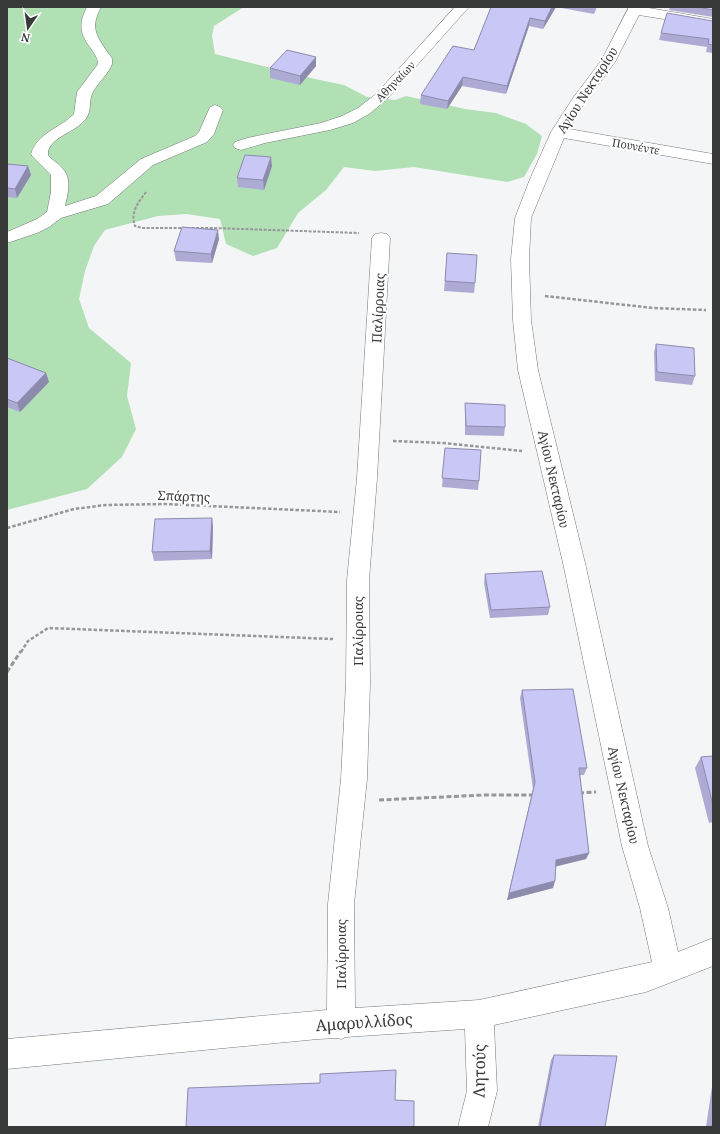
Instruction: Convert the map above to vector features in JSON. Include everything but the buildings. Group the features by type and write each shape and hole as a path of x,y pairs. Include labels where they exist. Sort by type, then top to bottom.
{"street":[{"path":"55,214 61,180 59,174 41,159 39,154 41,144 79,119 84,111 82,98 88,86 105,65 106,59 89,38 87,22 94,7"},
{"name":"Αθηναίων","path":"241,145 259,138 284,135 337,123 362,112 378,100 395,80 433,41 462,7"},
{"path":"635,8 713,23"},
{"name":"Αγίου Νεκταρίου","path":"635,8 608,62 578,101 559,132 523,218 520,259 521,292 522,320 528,370 574,563 635,846 654,908 668,970"},
{"path":"7,238 43,223 55,214 102,200 147,162 203,138 215,110"},
{"name":"Πουνέντε","path":"559,132 713,159"},
{"name":"Παλίρροιας","path":"341,1025 341,904 354,779 358,580 369,439 381,238"},
{"name":"Αμαρυλλίδος","path":"7,1054 318,1025 341,1025 479,1014 646,978 713,952"},
{"name":"Λητούς","path":"473,1127 482,1091 479,1014"}],"path":[{"path":"148,190 136,206 132,218 135,226 142,228 213,228 266,231 350,232 373,234 381,238"},
{"path":"521,292 586,302 653,308 706,310"},
{"path":"369,439 489,447 548,454"},
{"name":"Σπάρτης","path":"7,528 74,509 106,505 166,504 364,513"},
{"path":"7,672 28,641 48,628 357,640"},
{"path":"571,794 622,790"},
{"path":"352,801 542,794"}],"green space":[{"path":"7,7 244,7 214,26 212,36 215,54 344,85 367,97 395,100 406,96 465,109 496,113 526,124 542,136 537,154 524,177 507,182 414,167 375,171 344,167 326,190 298,213 277,248 253,256 226,244 220,219 186,214 158,216 105,230 94,246 85,271 79,299 89,328 131,363 127,396 136,429 122,457 87,489 7,510"}]}
